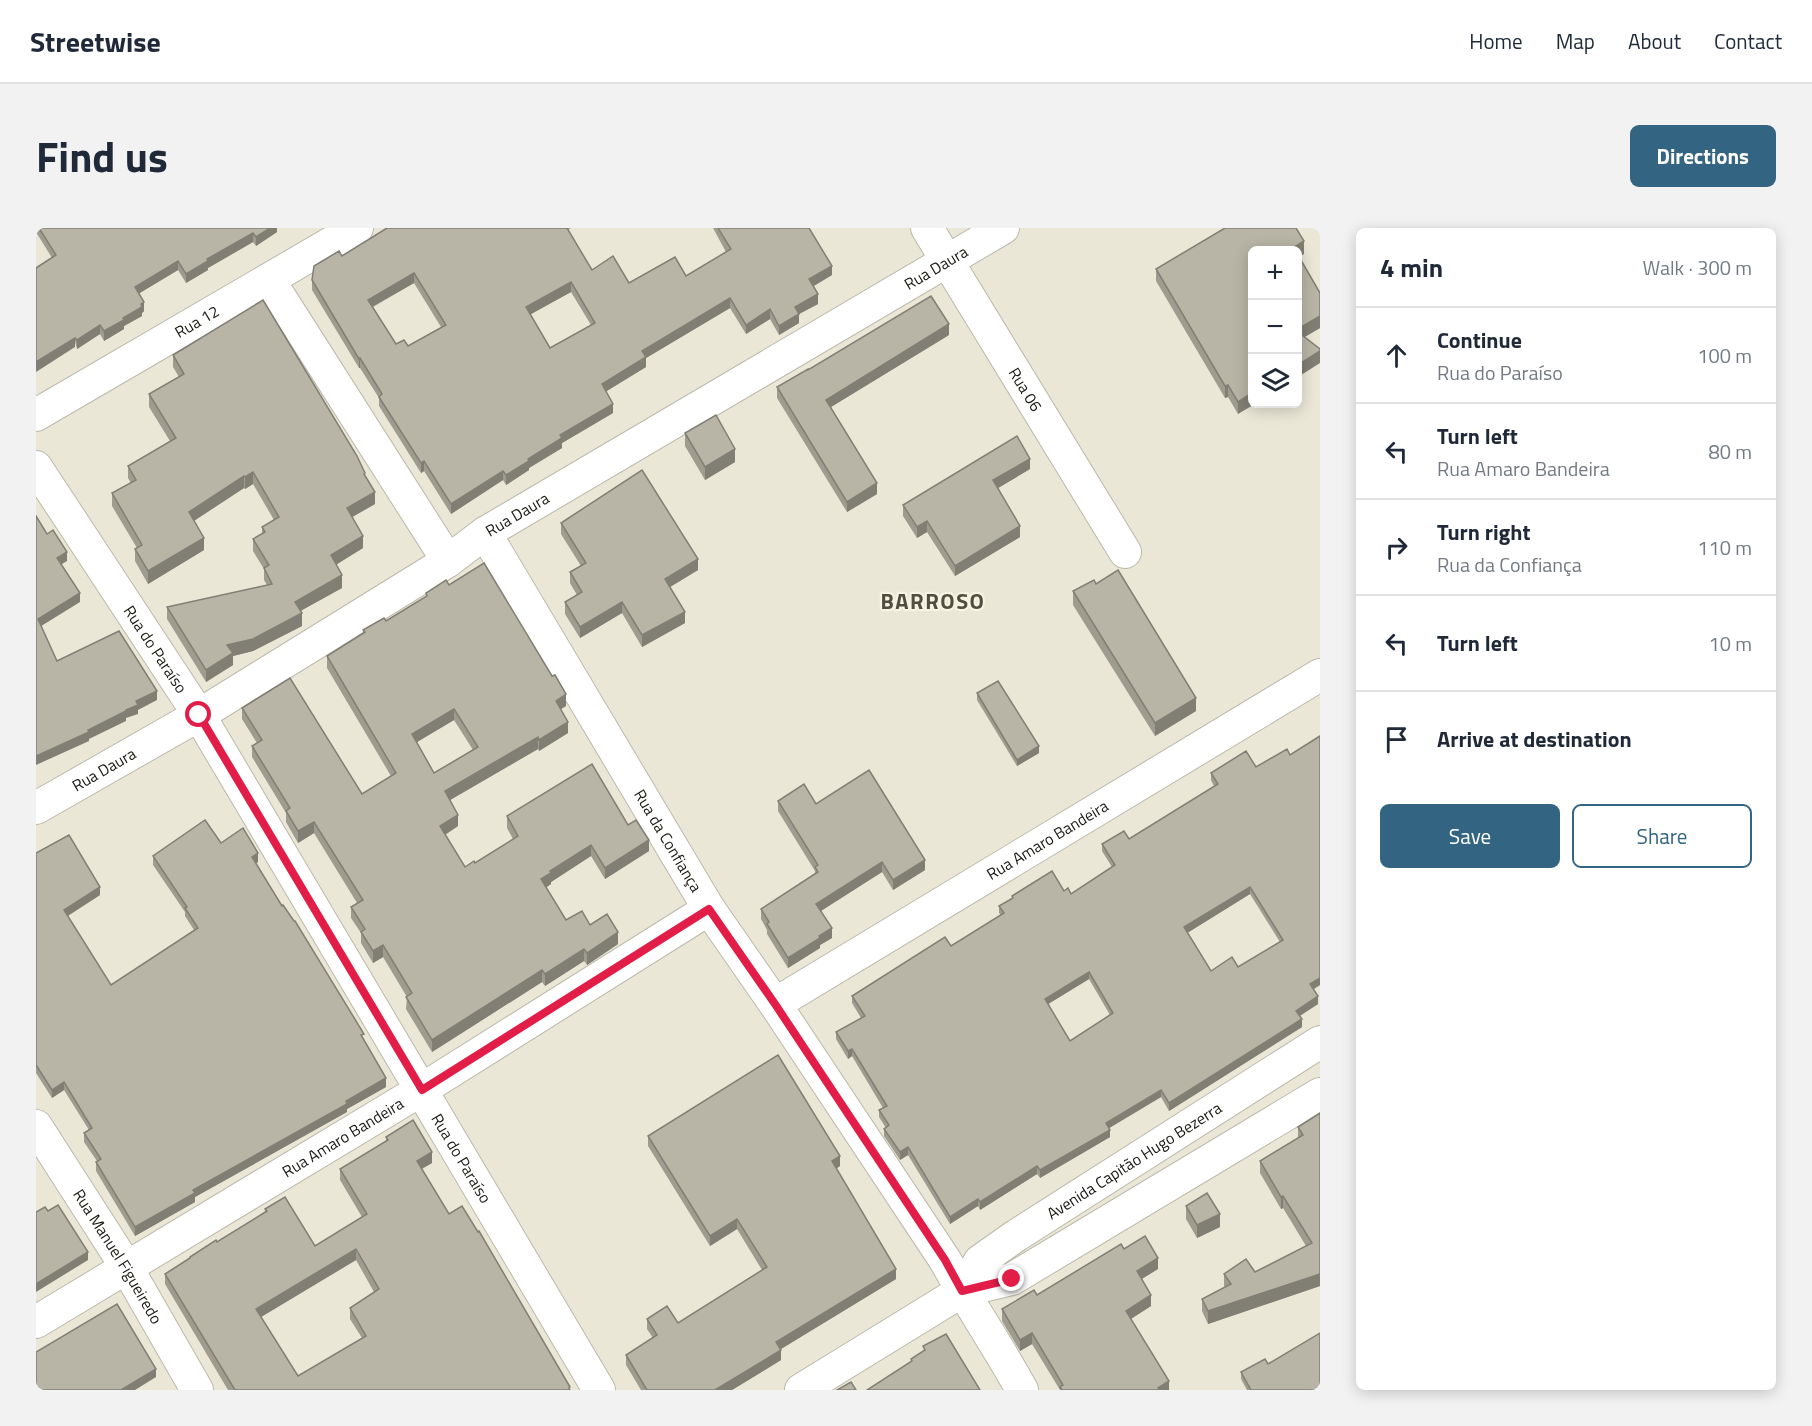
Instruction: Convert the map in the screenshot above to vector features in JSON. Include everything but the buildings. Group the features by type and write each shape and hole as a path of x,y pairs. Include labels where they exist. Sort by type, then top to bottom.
{"street":[{"name":"Rua 12","path":"36,415 357,228"},
{"name":"Rua 06","path":"927,228 1125,552"},
{"name":"Rua Daura","path":"36,808 199,715 448,561 485,533 1003,228"},
{"path":"269,280 448,561"},
{"name":"Rua do Paraíso","path":"36,467 199,715 599,1390"},
{"name":"Rua da Confiança","path":"485,533 709,909 945,1260 1022,1390"},
{"name":"Rua Amaro Bandeira","path":"775,1004 1320,675"},
{"name":"Rua Amaro Bandeira","path":"36,1322 422,1090 709,909"},
{"name":"Avenida Capitão Hugo Bezerra","path":"962,1291 980,1261 1017,1235 1320,1042"},
{"name":"Avenida Capitão Hugo Bezerra","path":"801,1390 962,1291 1012,1279 1320,1094"},
{"name":"Rua Manuel Figueiredo","path":"36,1126 127,1268 197,1390"}],"district":[{"name":"BARROSO","path":"933,601"}],"route":[{"path":"199,715 422,1090 709,909 945,1260 962,1291 1012,1279"}]}
